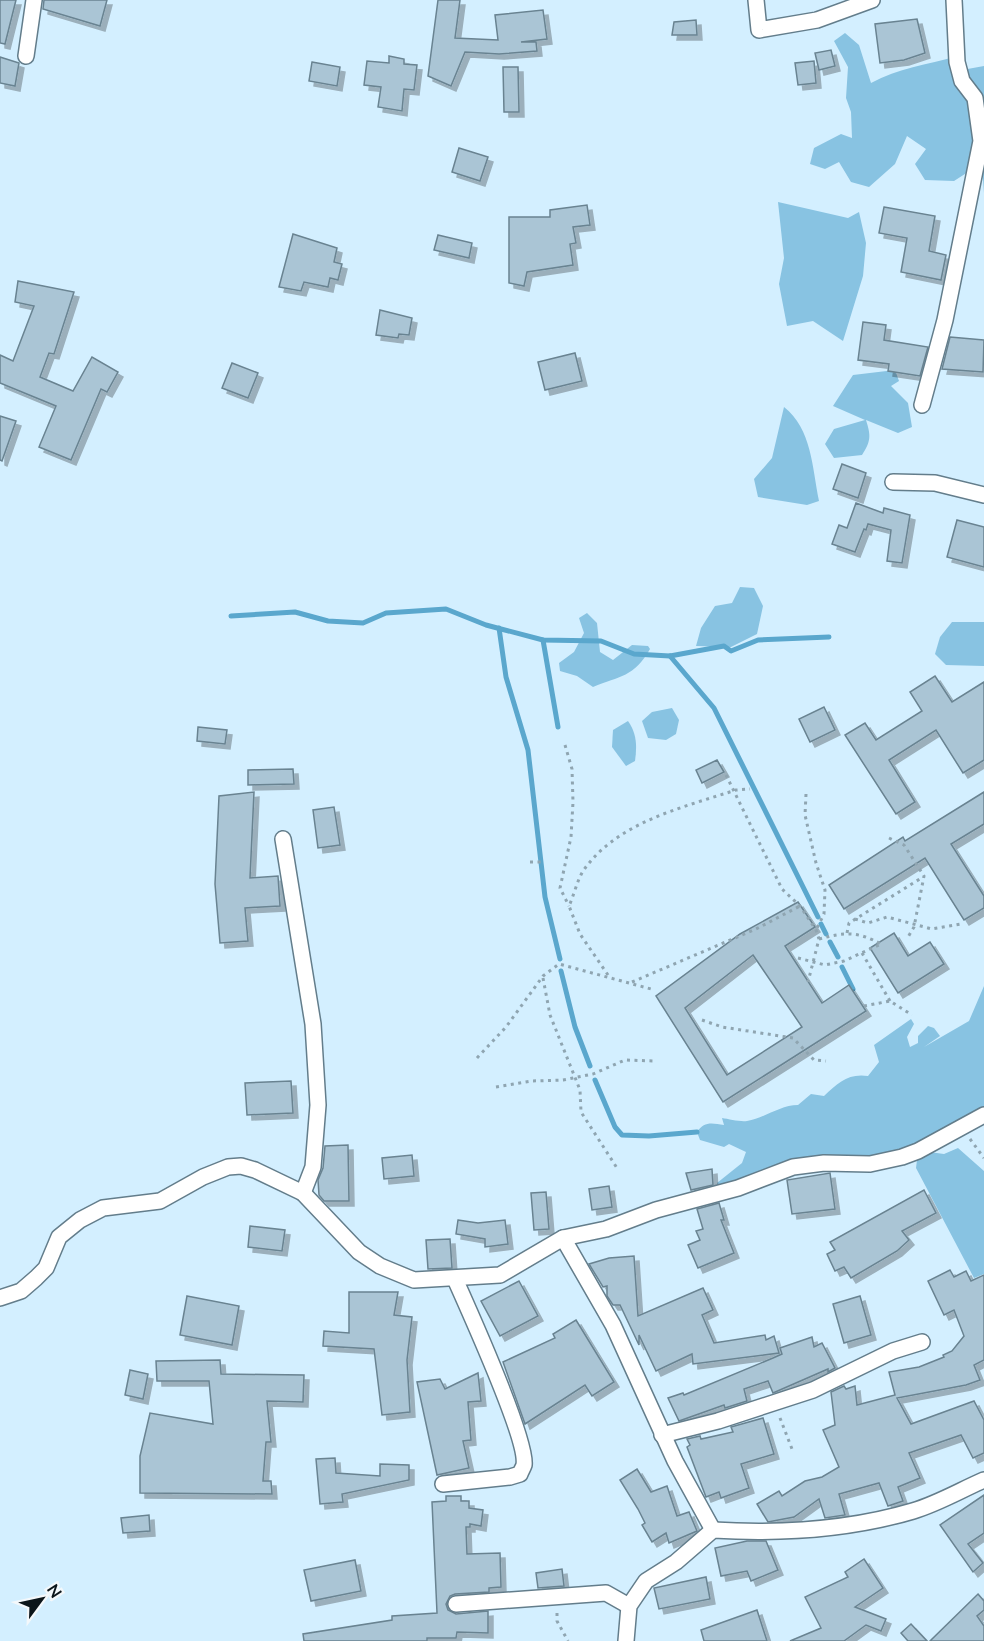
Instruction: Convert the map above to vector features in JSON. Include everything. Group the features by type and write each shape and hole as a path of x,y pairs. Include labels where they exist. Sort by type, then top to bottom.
{"street":[{"path":"26,56 34,0"},
{"path":"756,0 759,30 817,20 872,0"},
{"path":"922,405 945,320 981,141 975,98 962,81 957,62 954,0"},
{"path":"893,482 935,483 984,495"},
{"path":"283,839 313,1024 317,1082 318,1105 314,1167 303,1193"},
{"path":"0,1298 21,1291 36,1278 46,1268 59,1237 80,1220 103,1208 160,1201 203,1177 228,1167 241,1166 255,1170 303,1193 359,1252 380,1266 414,1280 455,1279 500,1275 563,1238 606,1229 645,1214 738,1188 793,1167 824,1163 870,1164 902,1157 984,1115"},
{"path":"563,1238 613,1325 662,1435 713,1530"},
{"path":"443,1484 510,1478 520,1474 524,1465 515,1428 481,1336 455,1279"},
{"path":"662,1435 718,1421 813,1390 893,1351 922,1342"},
{"path":"626,1641 629,1606 646,1581 676,1562 713,1530 756,1533 861,1525 915,1510 984,1480"},
{"path":"456,1604 606,1593 629,1606"}],"path":[{"path":"565,745 572,769 573,802 571,837 560,888 580,934 608,975"},
{"path":"726,776 736,790 742,810 782,888 800,906 816,930 819,939 808,982"},
{"path":"569,906 582,873 606,844 642,823 736,790 750,789"},
{"path":"806,794 805,815 825,890 824,914 816,930"},
{"path":"889,838 904,845 924,876 915,922 908,937"},
{"path":"530,862 545,862"},
{"path":"848,933 849,923 924,876"},
{"path":"631,983 756,929 800,906"},
{"path":"855,920 868,923 887,917 932,928 961,924"},
{"path":"798,958 825,965 881,944 863,934 848,933 819,939"},
{"path":"862,953 890,1001 912,1015"},
{"path":"477,1058 533,992 543,976 559,964 608,975 651,989"},
{"path":"543,976 550,1015 580,1090 581,1112 617,1168"},
{"path":"864,1006 890,1001"},
{"path":"702,1020 722,1027 793,1038 814,1060 826,1062"},
{"path":"496,1087 532,1081 563,1080 593,1074 625,1060 654,1061"},
{"path":"962,1128 984,1158"},
{"path":"774,1402 792,1449"},
{"path":"556,1596 557,1621 568,1641"}],"shaded area":[{"path":"845,33 859,45 871,83 902,70 957,56 962,70 984,66 984,193 982,163 954,181 925,180 915,164 926,149 907,136 895,164 869,187 851,182 839,162 825,169 810,164 814,148 841,134 852,138 851,112 846,98 848,67 834,41"},
{"path":"778,202 848,218 859,212 866,243 863,276 843,341 813,321 787,326 779,284 784,258"},
{"path":"895,370 899,381 891,386 908,403 912,427 898,433 866,420 869,438 862,455 834,458 825,444 834,429 865,420 833,406 853,375"},
{"path":"784,407 800,426 809,449 819,501 807,505 758,497 754,479 772,458"},
{"path":"740,587 754,588 763,606 757,634 731,647 696,646 701,628 715,606 732,603"},
{"path":"587,613 597,623 600,652 613,660 632,645 648,646 650,649 638,665 626,674 593,687 577,676 560,671 559,663 574,652 584,633 579,618"},
{"path":"952,622 984,622 984,666 946,665 935,654 940,637"},
{"path":"672,708 679,720 676,734 666,740 648,738 642,721 652,712"},
{"path":"628,721 635,735 636,750 635,761 626,766 612,747 613,730"},
{"path":"984,986 984,1115 922,1151 944,1154 958,1148 984,1171 984,1274 974,1278 916,1168 918,1152 820,1164 720,1192 717,1183 742,1163 746,1152 729,1144 724,1147 700,1140 697,1132 702,1126 712,1123 724,1125 722,1118 741,1121 754,1119 785,1107 798,1105 811,1094 824,1096 849,1078 868,1076 879,1062 874,1045 911,1019 914,1024 907,1037 910,1047 918,1043 918,1036 928,1026 934,1028 940,1036 924,1047 969,1021"}],"building":[{"path":"0,0 16,0 5,44 0,43"},
{"path":"44,0 107,0 100,26 43,9"},
{"path":"438,0 460,0 455,38 498,40 495,15 543,10 547,39 521,42 536,42 537,51 499,54 465,52 451,86 428,76"},
{"path":"917,19 925,53 904,60 880,63 875,24"},
{"path":"696,20 697,35 672,35 674,22"},
{"path":"831,50 835,66 819,70 815,53"},
{"path":"389,56 404,59 404,64 417,65 414,90 404,89 402,111 378,107 381,87 364,85 367,61 389,63"},
{"path":"0,57 19,63 15,86 0,83"},
{"path":"814,61 816,83 798,85 795,63"},
{"path":"312,62 340,67 337,86 309,81"},
{"path":"503,67 518,67 519,112 504,112"},
{"path":"459,148 488,157 480,181 452,172"},
{"path":"587,205 590,225 573,227 576,243 570,244 573,265 527,272 524,286 509,283 509,217 550,217 550,210"},
{"path":"884,207 935,216 929,251 946,255 941,280 901,272 907,238 879,233"},
{"path":"293,234 337,248 334,262 342,264 338,280 330,278 328,287 304,282 301,291 279,287"},
{"path":"438,235 472,243 469,258 434,250"},
{"path":"18,281 74,292 54,354 49,353 40,377 73,391 92,357 118,372 107,392 101,389 71,460 39,447 56,406 0,383 0,355 13,361 34,306 15,302"},
{"path":"380,310 412,318 409,335 399,334 398,338 376,335"},
{"path":"863,322 886,325 884,340 928,347 920,376 888,371 889,364 858,360"},
{"path":"950,337 984,340 983,372 942,369"},
{"path":"575,353 582,381 545,390 538,362"},
{"path":"232,363 258,373 248,398 222,388"},
{"path":"0,416 16,421 2,461 0,460"},
{"path":"842,464 866,473 858,498 833,489"},
{"path":"856,503 883,513 884,508 910,515 902,563 887,561 891,530 868,524 855,552 832,544 839,525 847,528"},
{"path":"957,520 984,527 984,567 947,557"},
{"path":"935,676 952,702 984,682 984,760 963,773 936,730 889,760 915,802 896,814 845,735 865,723 876,740 922,711 910,692"},
{"path":"824,707 835,730 810,742 799,719"},
{"path":"198,727 227,730 225,744 197,741"},
{"path":"717,760 724,772 702,783 696,770"},
{"path":"293,769 294,784 248,785 248,770"},
{"path":"254,792 250,878 278,876 280,906 245,908 248,941 220,943 215,884 219,796"},
{"path":"984,792 984,824 951,844 984,896 984,908 964,920 925,858 844,909 829,885 903,837 905,841"},
{"path":"334,807 340,845 318,848 313,810"},
{"path":"798,902 815,927 785,946 822,1003 849,985 866,1011 723,1102 656,996 740,934","holes":["753,955 802,1027 727,1075 685,1008"]},
{"path":"894,933 908,956 930,942 944,964 898,993 870,948"},
{"path":"291,1081 293,1113 247,1115 245,1083"},
{"path":"348,1145 349,1201 324,1201 319,1195 318,1180 323,1168 325,1146"},
{"path":"412,1155 414,1176 384,1179 382,1158"},
{"path":"712,1169 713,1185 691,1190 686,1173"},
{"path":"830,1173 835,1209 792,1214 787,1180"},
{"path":"609,1186 612,1207 592,1210 589,1189"},
{"path":"924,1190 936,1213 902,1231 909,1240 897,1251 851,1278 844,1267 835,1271 827,1254 835,1250 830,1242"},
{"path":"546,1192 549,1229 534,1230 531,1193"},
{"path":"719,1203 724,1220 721,1220 734,1253 698,1268 688,1245 700,1240 696,1231 703,1229 697,1209"},
{"path":"458,1220 478,1223 505,1220 508,1244 485,1247 485,1239 456,1234"},
{"path":"250,1226 285,1230 282,1251 248,1247"},
{"path":"450,1239 452,1268 428,1269 426,1240"},
{"path":"634,1256 638,1316 703,1288 713,1310 702,1315 714,1343 765,1335 766,1340 774,1336 779,1353 693,1364 692,1354 656,1371 639,1335 639,1345 620,1305 613,1305 607,1296 607,1286 603,1287 589,1264 609,1258"},
{"path":"950,1270 954,1277 966,1271 971,1281 984,1275 984,1360 974,1365 980,1380 966,1385 897,1398 911,1424 974,1401 984,1420 984,1453 973,1458 961,1435 909,1453 920,1478 898,1487 903,1501 888,1506 879,1483 839,1494 845,1515 825,1518 819,1499 794,1517 768,1522 757,1504 779,1491 782,1496 805,1481 822,1477 839,1467 823,1430 835,1425 831,1392 844,1386 846,1389 855,1386 857,1405 895,1395 889,1372 919,1367 944,1357 943,1355 952,1351 964,1336 954,1310 944,1315 928,1281"},
{"path":"519,1281 538,1316 500,1336 481,1301"},
{"path":"349,1292 398,1292 394,1315 412,1317 407,1360 410,1412 382,1415 374,1349 323,1346 324,1331 349,1333"},
{"path":"187,1296 239,1306 232,1345 180,1335"},
{"path":"860,1296 871,1335 844,1343 833,1304"},
{"path":"576,1320 614,1382 592,1396 585,1385 525,1424 503,1362 555,1338 553,1334"},
{"path":"812,1337 814,1347 822,1343 835,1368 773,1393 768,1381 744,1389 747,1401 725,1408 724,1405 679,1421 668,1398 683,1393 684,1395 773,1358 782,1354 780,1348"},
{"path":"220,1360 221,1374 304,1375 303,1402 267,1401 271,1442 266,1442 263,1481 271,1481 272,1494 140,1493 140,1456 150,1413 213,1424 209,1381 157,1381 156,1361"},
{"path":"130,1370 148,1374 143,1399 125,1395"},
{"path":"478,1373 481,1401 468,1402 471,1440 463,1441 469,1468 437,1475 417,1382 440,1379 445,1389"},
{"path":"763,1418 774,1454 741,1464 749,1488 721,1498 719,1492 706,1497 687,1447 690,1445 687,1439 700,1436 701,1439 733,1432 731,1427"},
{"path":"335,1458 336,1473 380,1476 380,1464 409,1465 409,1480 342,1494 343,1502 320,1504 316,1459"},
{"path":"637,1469 651,1492 667,1486 677,1516 689,1512 697,1531 669,1543 666,1533 652,1542 642,1525 645,1523 638,1509 620,1480"},
{"path":"984,1495 984,1533 968,1544 983,1563 973,1572 940,1525"},
{"path":"446,1496 461,1496 461,1501 469,1501 469,1508 483,1510 481,1526 470,1524 470,1527 466,1527 467,1554 500,1553 501,1587 489,1588 489,1592 455,1594 450,1596 446,1604 448,1610 456,1614 488,1611 488,1633 457,1632 456,1638 427,1638 427,1641 304,1641 303,1634 392,1620 392,1616 437,1613 432,1502 446,1501"},
{"path":"149,1515 150,1531 123,1533 121,1518"},
{"path":"747,1541 766,1541 778,1570 751,1581 747,1571 721,1576 715,1548"},
{"path":"864,1559 883,1588 855,1607 886,1619 881,1631 866,1625 844,1641 790,1641 821,1628 805,1597 848,1577 845,1572"},
{"path":"355,1560 361,1591 311,1601 304,1570"},
{"path":"562,1569 564,1586 538,1588 536,1573"},
{"path":"706,1577 710,1599 659,1609 654,1588"},
{"path":"978,1594 984,1601 984,1610 977,1616 984,1626 984,1641 930,1641"},
{"path":"757,1610 767,1641 704,1641 701,1630"},
{"path":"911,1624 927,1641 908,1641 901,1633"}],"waterway":[{"path":"231,616 295,612 328,621 363,623 386,613 446,609 486,625 543,640 601,641 634,654 670,656 724,646 731,651 758,640 829,637"},
{"path":"499,628 506,677 528,750 545,897 560,959"},
{"path":"543,640 558,727"},
{"path":"670,656 714,708 818,917"},
{"path":"821,924 826,934"},
{"path":"830,942 838,957"},
{"path":"842,967 853,989"},
{"path":"561,971 575,1027 590,1066"},
{"path":"595,1080 615,1127 622,1135 649,1136 697,1132"}]}
